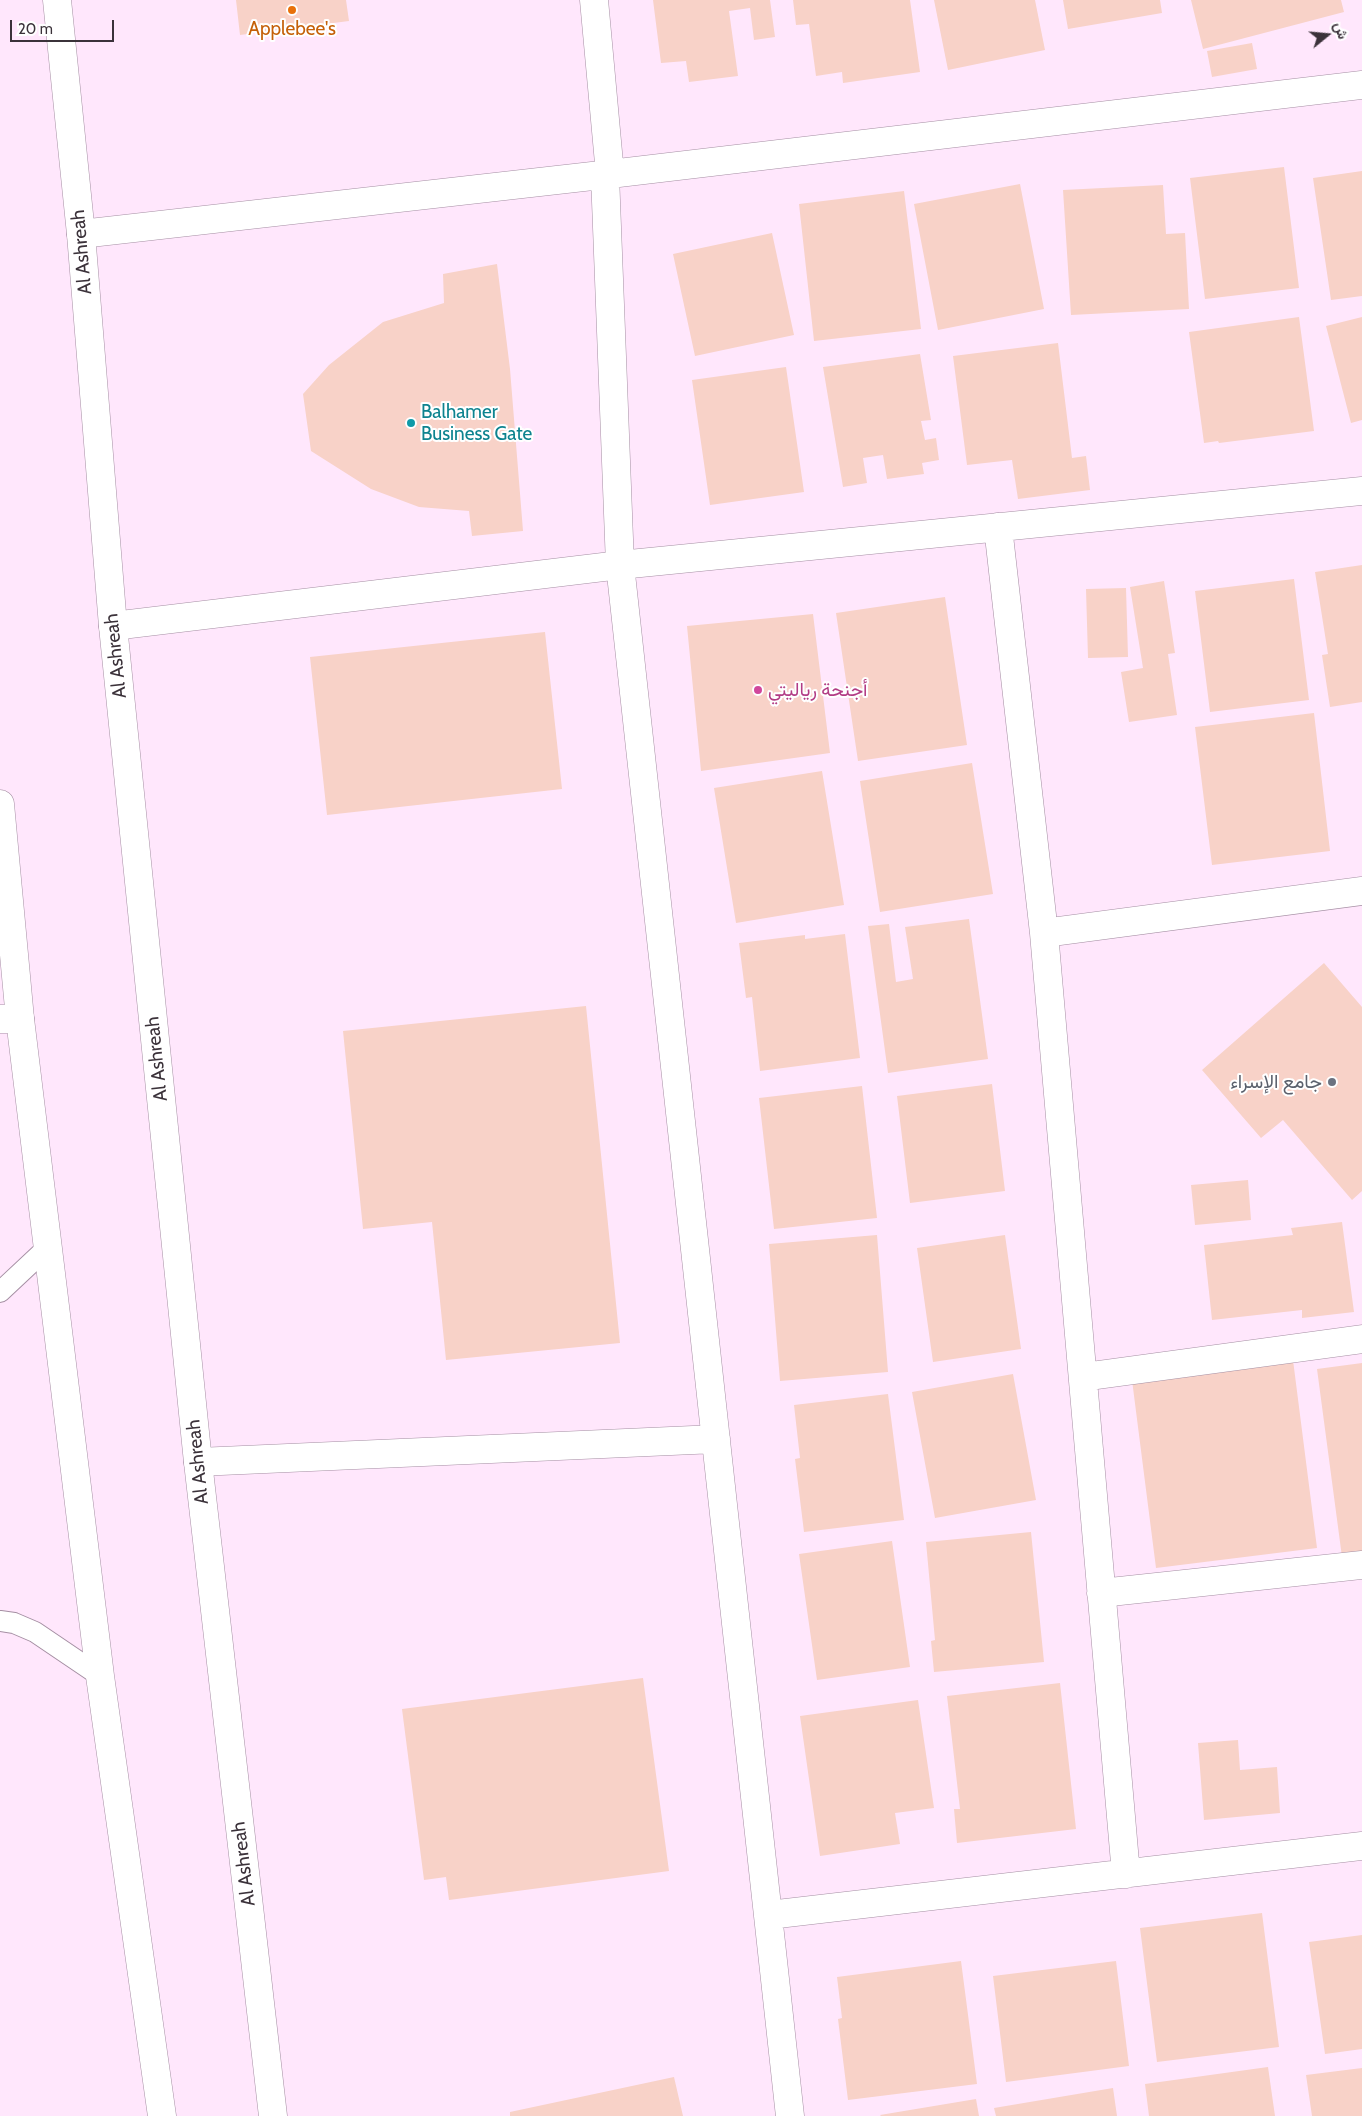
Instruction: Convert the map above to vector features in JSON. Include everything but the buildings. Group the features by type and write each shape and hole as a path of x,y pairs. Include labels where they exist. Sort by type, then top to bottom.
{"street":[{"name":"Al Ashreah","path":"57,0 80,234 113,626 198,1462 273,2116"},
{"path":"594,0 608,174 620,566 790,2116"},
{"path":"80,234 1362,85"},
{"path":"113,626 620,566 1362,491"},
{"path":"998,527 1044,933 1126,1874"},
{"path":"0,804 10,1020 48,1247 100,1676 162,2116"},
{"path":"1044,933 1362,892"},
{"path":"1083,1377 1362,1339"},
{"path":"198,1462 716,1439"},
{"path":"1101,1593 1362,1565"},
{"path":"769,1916 1362,1846"}],"lane":[{"path":"0,1292 48,1247"},
{"path":"0,1621 14,1623 35,1632 100,1676"}],"place":[{"name":"Applebee's","path":"292,10"},
{"name":"Balhamer Business Gate","path":"411,423"},
{"name":"أجنحة رياليتي","path":"758,690"},
{"name":"جامع الإسراء","path":"1332,1082"}]}
